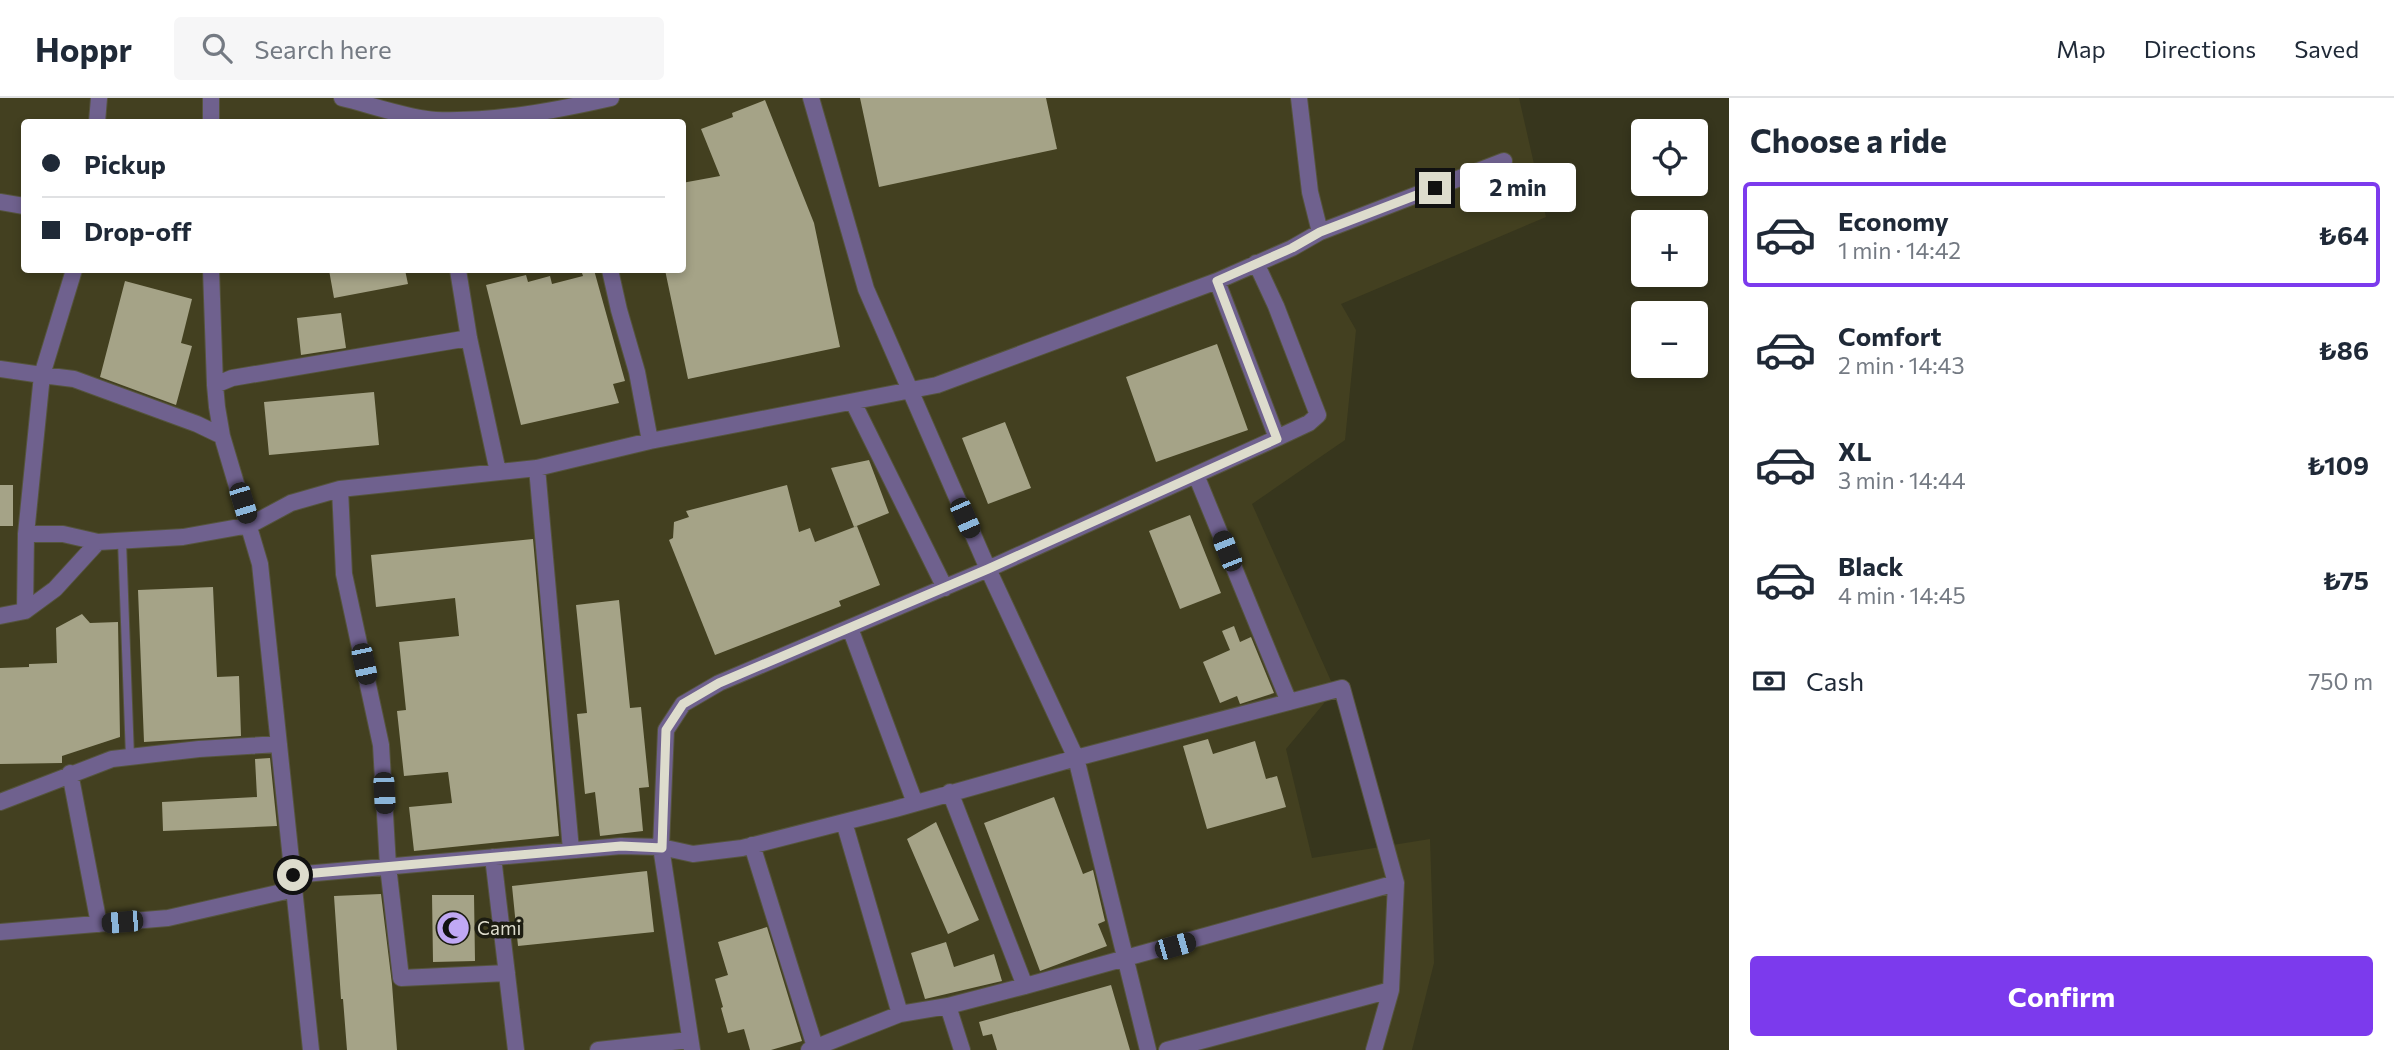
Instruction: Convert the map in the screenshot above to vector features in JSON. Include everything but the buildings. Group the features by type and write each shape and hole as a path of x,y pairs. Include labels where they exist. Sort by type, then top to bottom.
{"street":[{"path":"97,119 99,98"},
{"path":"211,98 211,119"},
{"path":"342,98 425,119"},
{"path":"468,119 569,109 611,98"},
{"path":"811,98 866,289 988,569 1076,758 1148,1050"},
{"path":"1299,98 1310,192 1320,232"},
{"path":"26,534 63,534 98,542 183,537 250,525 291,503 340,489 537,468 650,441 937,385 1217,281 1292,248 1320,232 1504,161"},
{"path":"0,202 21,206"},
{"path":"598,1050 691,1045 662,848 666,730 683,704 719,683 945,588 1309,423 1318,415 1276,306 1256,263"},
{"path":"25,611 26,534 41,374 73,273"},
{"path":"211,273 215,384 222,436 260,564 311,1050"},
{"path":"458,273 469,338 498,472"},
{"path":"611,273 637,372 650,441"},
{"path":"1217,281 1277,439"},
{"path":"215,384 232,378 469,338"},
{"path":"0,369 74,379 197,424 222,436"},
{"path":"853,401 945,588"},
{"path":"537,468 571,850"},
{"path":"1196,475 1289,702"},
{"path":"340,489 344,574 381,745 388,866 401,978 507,973"},
{"path":"0,616 25,611 55,589 98,542"},
{"path":"850,628 915,803"},
{"path":"0,932 168,918 294,882 388,866 621,846 662,848 693,854 752,845 1342,688 1396,883 1391,990 1374,1050"},
{"path":"0,802 111,759 279,744"},
{"path":"69,774 99,924"},
{"path":"950,792 1025,986"},
{"path":"844,822 900,1014"},
{"path":"752,845 814,1049 900,1014 948,1006 1125,960 1396,883"},
{"path":"493,857 516,1050"},
{"path":"1167,1050 1391,990"},
{"path":"948,1006 962,1050"}],"lane":[{"path":"122,541 130,757"}],"shaded area":[{"path":"0,98 1519,98 1546,217 1341,304 1356,330 1345,440 1252,504 1335,690 1286,749 1312,858 1430,839 1434,963 1412,1050 0,1050"}],"place":[{"name":"Cami","path":"453,928"}],"route":[{"path":"293,875 621,846 662,848 666,730 683,704 719,683 988,569 1277,439 1217,281 1292,248 1320,232 1435,188"}]}
